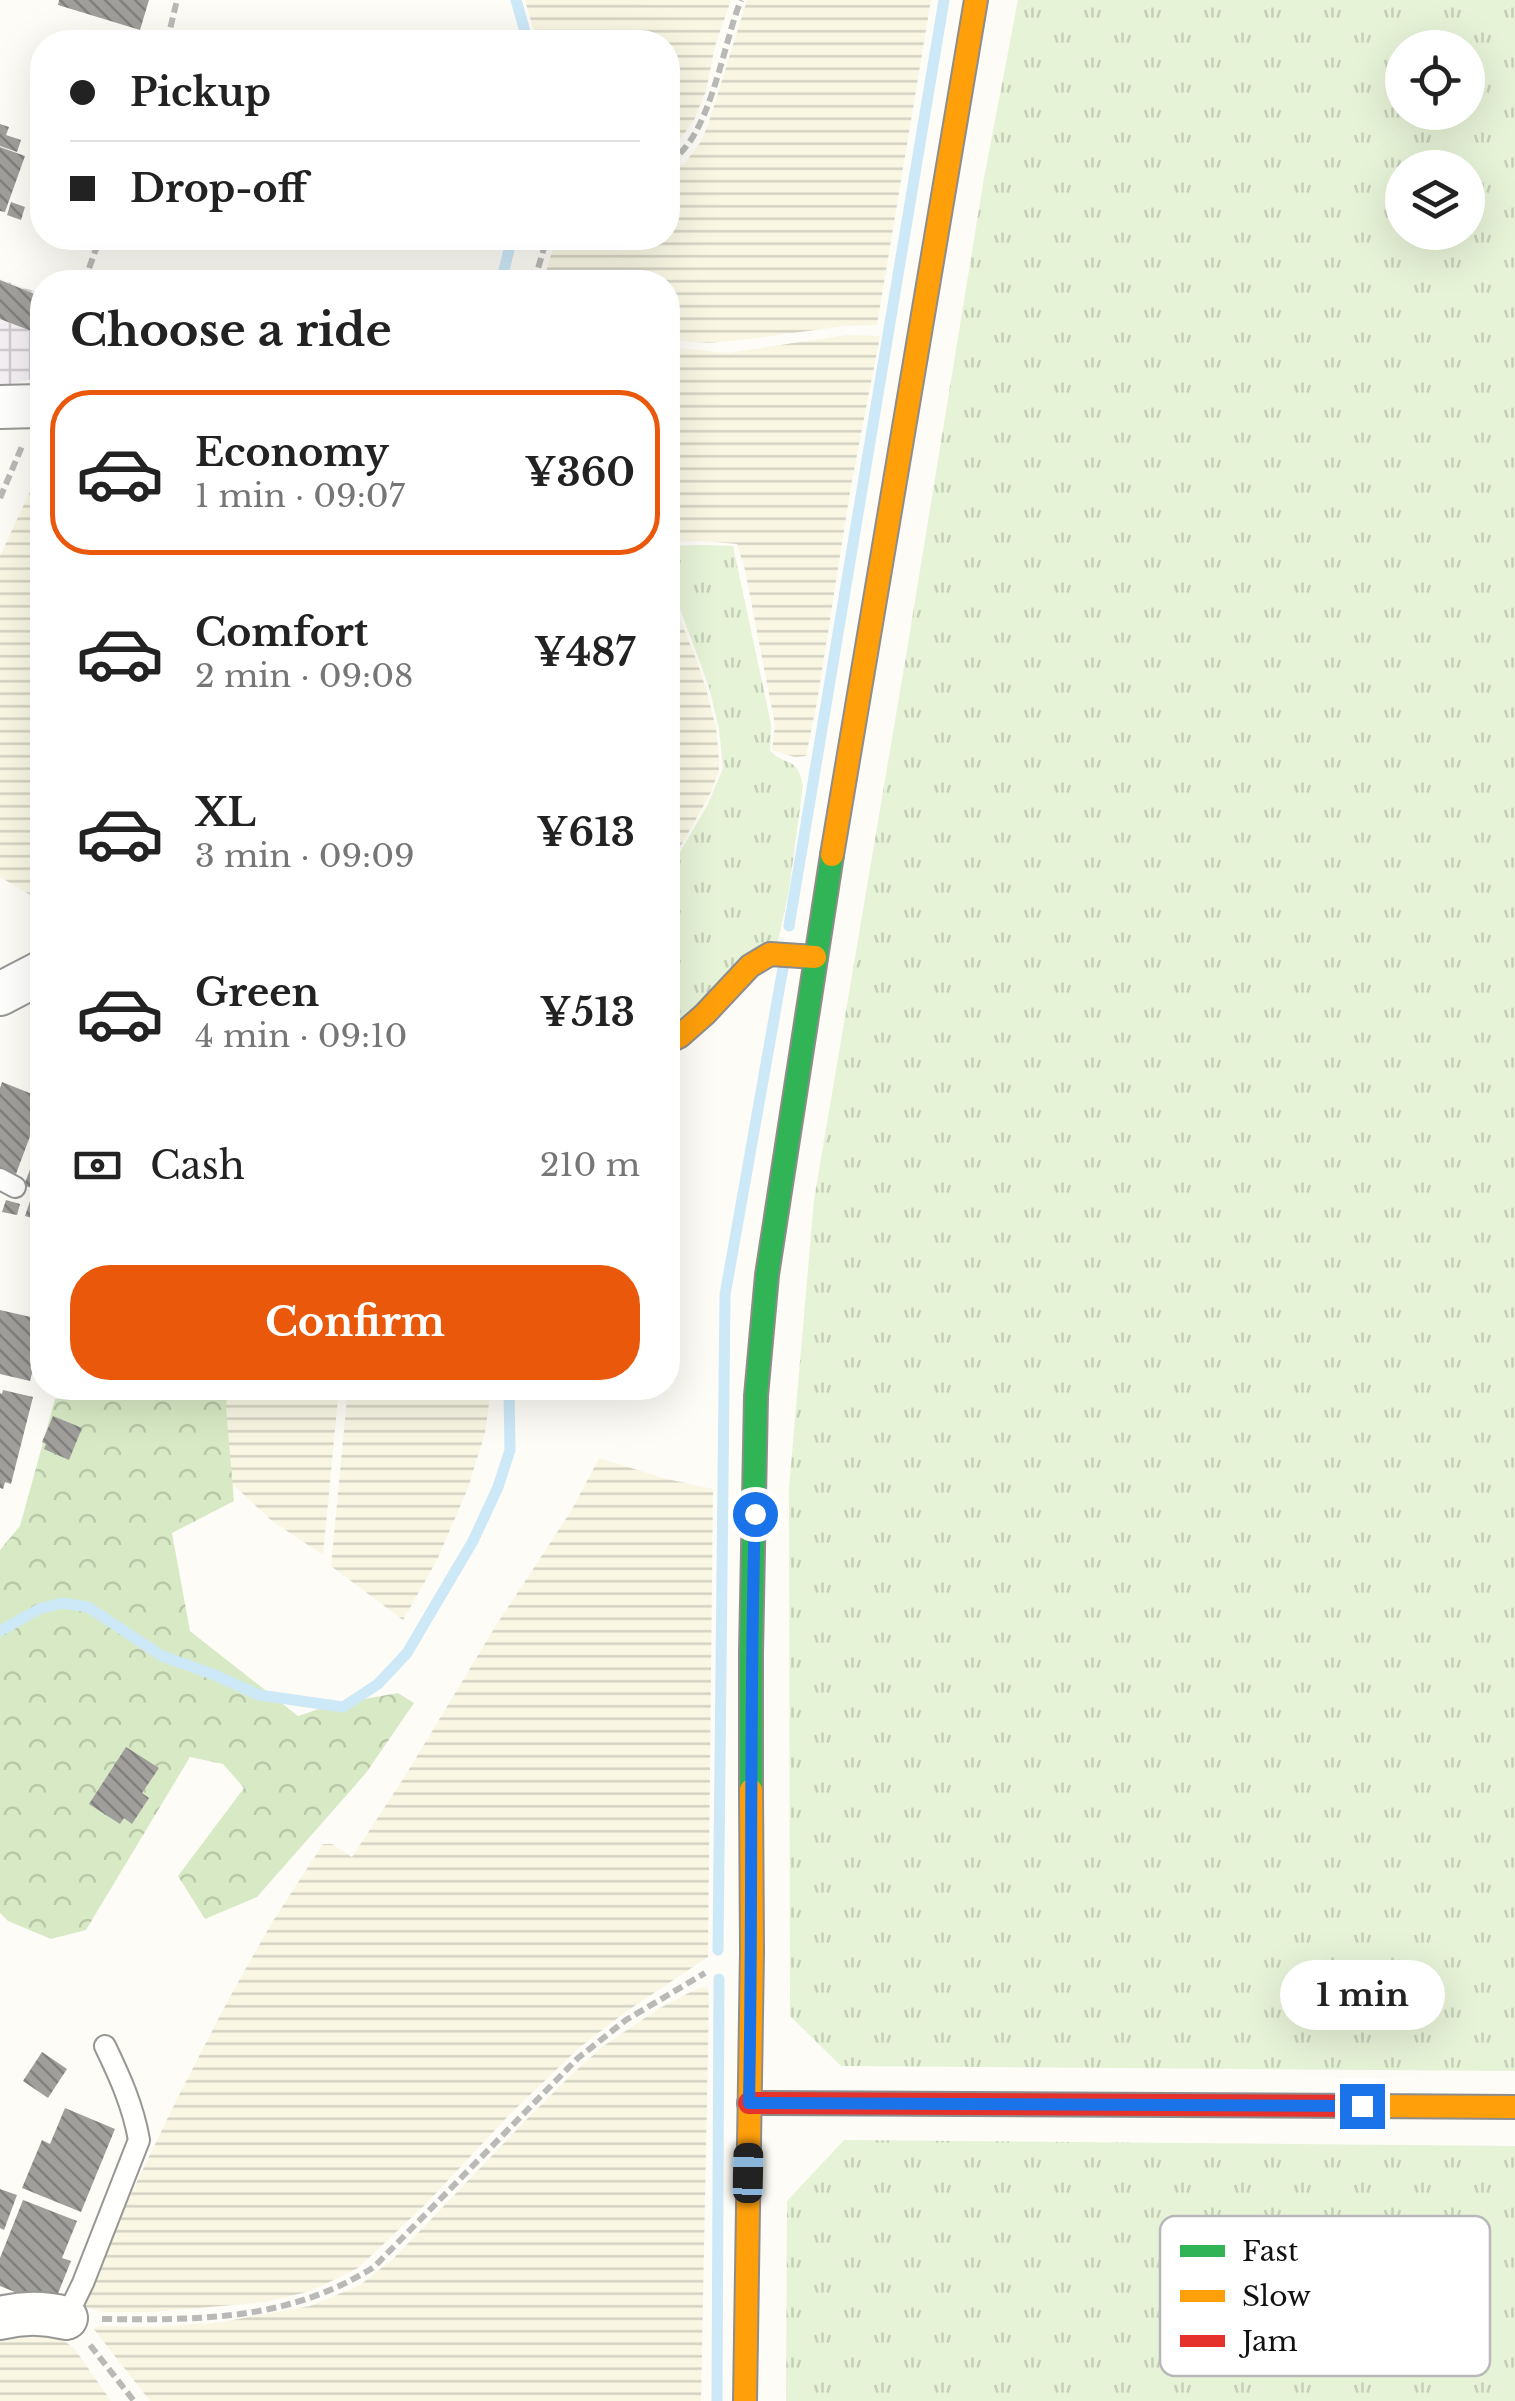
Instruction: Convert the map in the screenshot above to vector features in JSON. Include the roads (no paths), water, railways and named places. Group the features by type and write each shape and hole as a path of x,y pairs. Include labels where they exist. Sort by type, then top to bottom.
{"street":[{"path":"745,2401 756,1396 767,1275 815,957 976,0"},
{"path":"680,1036 750,966 770,954 815,957"},
{"path":"0,994 30,978"},
{"path":"749,2103 1515,2106"},
{"path":"0,2318 45,2313 66,2318"}],"lane":[{"path":"66,2318 139,2140 124,2084 105,2046"}],"waterway":[{"path":"516,0 525,30"},
{"path":"789,926 944,0"},
{"path":"504,270 509,250"},
{"path":"718,1950 725,1295 783,968"},
{"path":"0,1631 39,1609 62,1603 88,1607 162,1656 259,1695 343,1707 378,1684 407,1653 473,1541 510,1450 509,1400"},
{"path":"717,2401 719,1979"}]}
